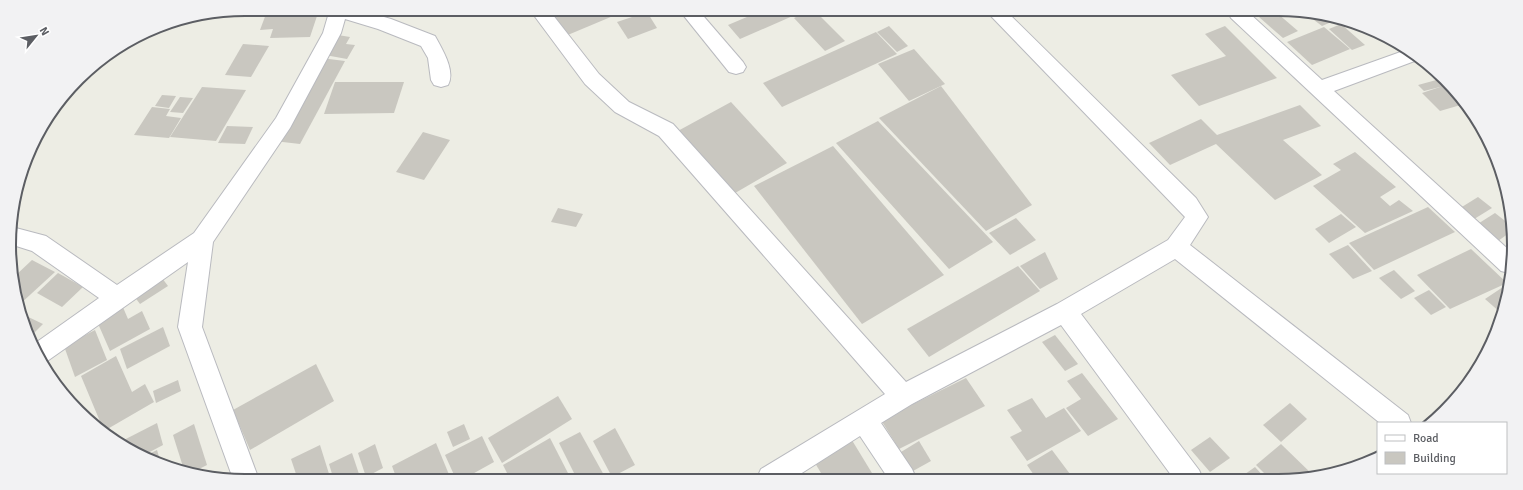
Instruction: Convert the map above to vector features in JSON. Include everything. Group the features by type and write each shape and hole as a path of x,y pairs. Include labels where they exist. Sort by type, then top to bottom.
{"street":[{"path":"43,352 117,298 202,240 283,123 332,33 337,16"},
{"path":"358,16 428,41 437,58 441,80"},
{"path":"544,16 592,79 622,107 666,130 903,396"},
{"path":"693,16 736,67"},
{"path":"776,474 903,396 1066,311 1176,247 1197,217 1188,204 1000,16"},
{"path":"1240,16 1507,262"},
{"path":"1320,88 1407,56"},
{"path":"16,237 38,243 117,298"},
{"path":"202,240 190,327 244,474"},
{"path":"1176,247 1397,422"},
{"path":"1066,311 1186,474"},
{"path":"864,420 900,474"}],"building":[{"path":"265,16 317,16 310,37 270,38 273,29 260,30"},
{"path":"548,16 613,16 563,37"},
{"path":"635,16 650,16 657,28 628,39 617,22"},
{"path":"749,16 793,16 740,39 728,25"},
{"path":"798,16 820,16 845,41 825,51 794,18"},
{"path":"1280,16 1298,31 1283,38 1259,17"},
{"path":"1312,19 1331,22 1322,26"},
{"path":"1339,25 1343,26 1365,45 1352,50 1329,29"},
{"path":"889,26 908,46 897,52 877,32"},
{"path":"1225,26 1277,78 1199,106 1171,75 1226,56 1205,34"},
{"path":"1324,27 1350,49 1312,65 1287,42"},
{"path":"876,32 897,54 782,107 763,83"},
{"path":"338,35 350,37 346,44 355,45 347,59 325,55"},
{"path":"243,44 269,46 251,77 225,75"},
{"path":"914,49 945,84 909,101 878,64"},
{"path":"321,58 345,61 300,144 274,141"},
{"path":"1437,80 1459,105 1440,111 1422,93 1440,87 1424,91 1418,85"},
{"path":"335,82 404,82 394,113 324,114"},
{"path":"941,86 1032,205 986,231 879,118"},
{"path":"202,87 246,90 216,141 170,137"},
{"path":"162,95 176,96 169,108 155,106"},
{"path":"180,97 193,98 183,113 170,112"},
{"path":"731,102 787,163 730,196 676,132"},
{"path":"1300,105 1321,126 1283,140 1322,175 1275,200 1216,144 1170,165 1149,143 1201,119 1217,135"},
{"path":"152,107 170,109 166,116 181,118 169,138 134,135"},
{"path":"878,121 993,242 949,269 836,143"},
{"path":"227,126 253,127 245,144 218,143"},
{"path":"423,132 450,140 424,180 396,172"},
{"path":"833,146 944,275 862,324 754,186"},
{"path":"1355,152 1396,187 1380,197 1390,206 1399,200 1413,211 1365,233 1313,186 1341,170 1333,164"},
{"path":"1478,197 1492,208 1471,221 1457,210"},
{"path":"1428,207 1455,232 1374,270 1349,243"},
{"path":"558,208 583,214 576,227 551,222"},
{"path":"1495,213 1506,222 1507,234 1494,244 1473,227"},
{"path":"1341,214 1356,227 1329,243 1315,229"},
{"path":"1016,218 1036,240 1010,255 989,233"},
{"path":"1348,245 1372,271 1353,279 1329,254"},
{"path":"1471,249 1504,280 1504,284 1450,309 1417,275"},
{"path":"1045,252 1058,279 1040,289 1020,266"},
{"path":"32,260 55,272 23,301 18,273"},
{"path":"1018,266 1040,291 929,357 907,329"},
{"path":"1394,270 1415,291 1401,299 1379,278"},
{"path":"58,273 83,287 62,307 37,293"},
{"path":"159,274 168,286 140,304 131,292"},
{"path":"1503,287 1497,310 1485,299"},
{"path":"1429,290 1446,307 1431,315 1414,298"},
{"path":"122,305 128,319 142,311 150,329 110,351 96,319"},
{"path":"27,317 43,324 33,334"},
{"path":"163,327 170,346 127,369 120,349"},
{"path":"95,330 107,360 75,377 64,346"},
{"path":"1055,335 1078,364 1065,371 1042,342"},
{"path":"116,356 132,392 145,384 154,402 108,429 100,422 81,376"},
{"path":"316,364 334,401 250,450 233,410"},
{"path":"1082,373 1118,419 1088,436 1066,408 1081,399 1067,381"},
{"path":"966,378 985,406 899,449 881,420"},
{"path":"178,380 181,391 156,403 153,391"},
{"path":"558,396 572,419 502,463 488,438"},
{"path":"1032,398 1046,418 1064,408 1081,431 1027,461 1010,437 1022,431 1007,410"},
{"path":"1290,403 1307,419 1281,442 1263,425"},
{"path":"157,423 163,445 149,453 125,440"},
{"path":"194,424 207,465 198,469 182,465 173,435"},
{"path":"464,424 470,439 453,447 447,432"},
{"path":"615,428 635,465 618,474 610,474 593,441"},
{"path":"580,432 603,474 574,474 559,443"},
{"path":"482,436 494,462 472,474 454,474 445,455"},
{"path":"850,437 873,474 822,474 812,458"},
{"path":"1210,437 1230,458 1210,472 1191,450"},
{"path":"550,438 568,474 508,474 503,465"},
{"path":"919,441 931,461 913,471 901,452"},
{"path":"436,443 449,474 395,474 392,466"},
{"path":"375,444 383,468 372,474 365,474 358,453"},
{"path":"1281,444 1310,472 1293,474 1265,474 1256,465"},
{"path":"320,445 329,474 296,474 291,459"},
{"path":"157,450 159,458 157,457 150,453"},
{"path":"1052,450 1070,474 1033,474 1027,465"},
{"path":"352,453 359,474 332,474 329,464"},
{"path":"1255,467 1261,474 1245,474"}]}
